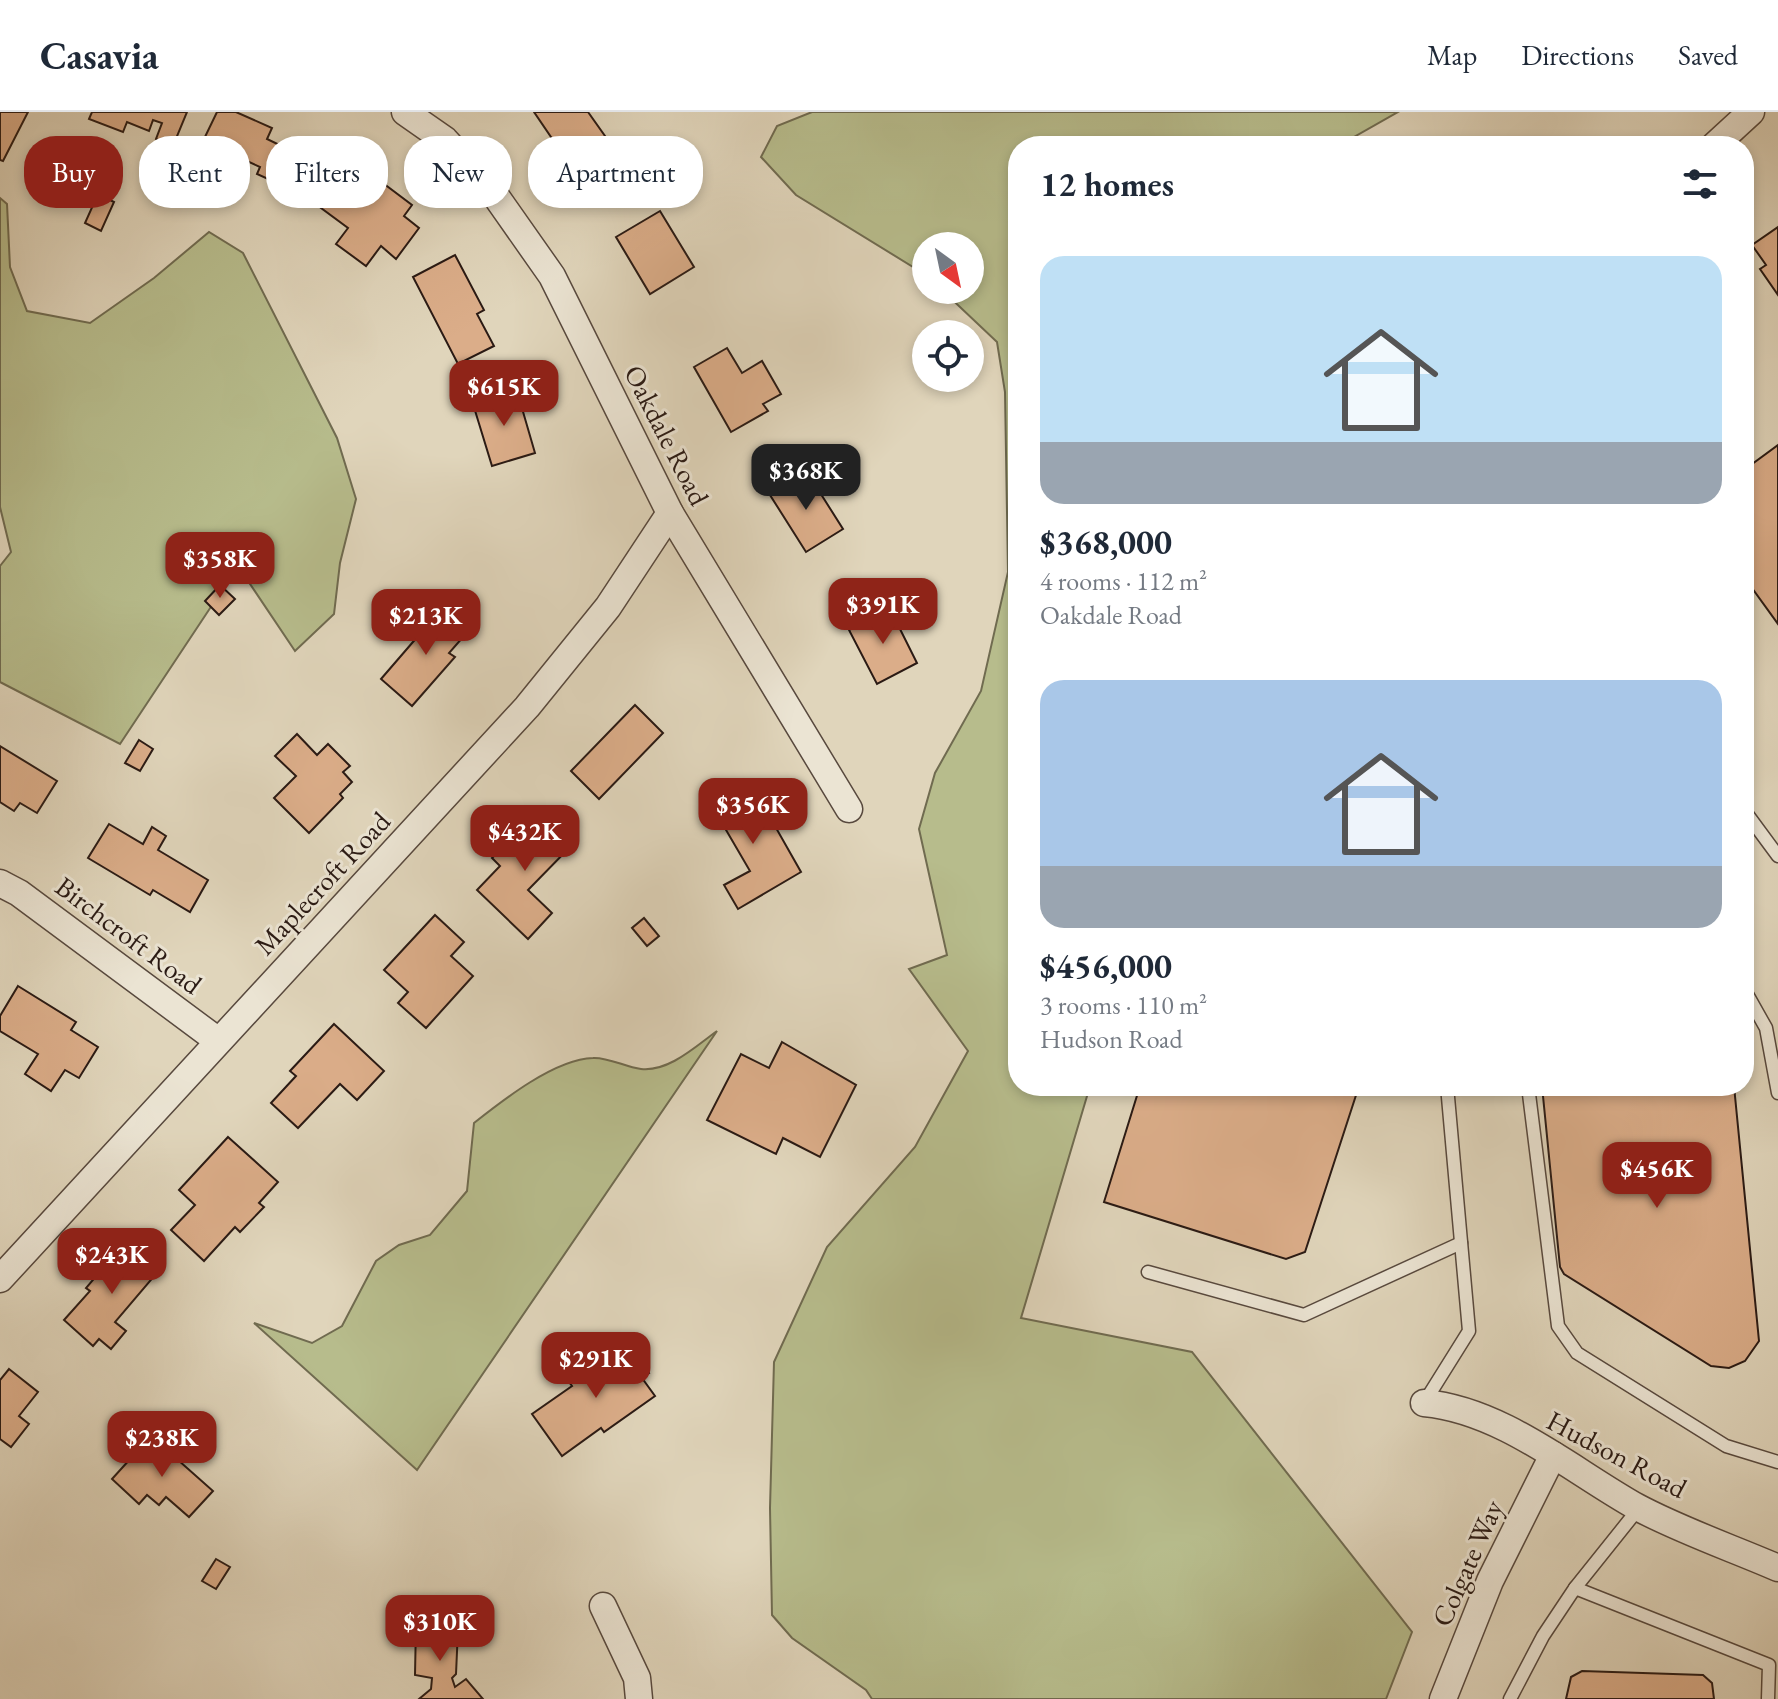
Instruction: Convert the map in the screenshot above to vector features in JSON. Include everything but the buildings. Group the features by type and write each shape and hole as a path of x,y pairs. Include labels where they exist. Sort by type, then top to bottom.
{"street":[{"name":"Oakdale Road","path":"405,112 445,140 493,192 552,276 670,513 849,809"},
{"path":"1725,136 1751,112"},
{"name":"Maplecroft Road","path":"0,1279 536,697 608,607 670,513"},
{"name":"Birchcroft Road","path":"0,883 19,893 217,1040"},
{"name":"Hudson Road","path":"1424,1403 1445,1405 1489,1422 1553,1455 1639,1508 1778,1568"},
{"name":"Colgate Way","path":"1443,1699 1490,1581 1553,1455"},
{"path":"603,1606 637,1678 639,1699"}],"lane":[{"path":"1754,824 1778,856"},
{"path":"1754,1007 1766,1028 1778,1093"},
{"path":"1424,1403 1469,1331 1448,1096"},
{"path":"1529,1096 1558,1326 1577,1353 1726,1446 1778,1462"},
{"path":"1148,1272 1304,1315 1461,1243"},
{"path":"1510,1699 1543,1636 1575,1588 1639,1508"},
{"path":"1575,1588 1769,1665 1768,1699"}],"green space":[{"path":"812,112 1398,112 1356,136 1008,136 1008,572 1005,392 997,342 984,330 984,320 974,320 957,304 984,304 984,232 912,232 912,266 796,195 761,157 777,126"},
{"path":"0,198 7,204 10,267 27,311 90,323 154,278 209,232 243,253 337,438 356,499 340,563 334,614 295,651 238,566 120,744 0,682 0,566 11,552 0,507"},
{"path":"1008,572 1008,1096 1087,1096 1021,1318 1192,1352 1412,1632 1386,1699 872,1699 866,1690 792,1638 772,1615 770,1508 774,1362 827,1247 915,1147 968,1051 909,969 947,955 919,829 935,773 981,691"},
{"path":"717,1031 417,1470 254,1323 312,1343 342,1326 376,1261 399,1245 430,1235 467,1191 474,1123 530,1082 562,1065 593,1058 641,1069 662,1066 682,1057"}]}
